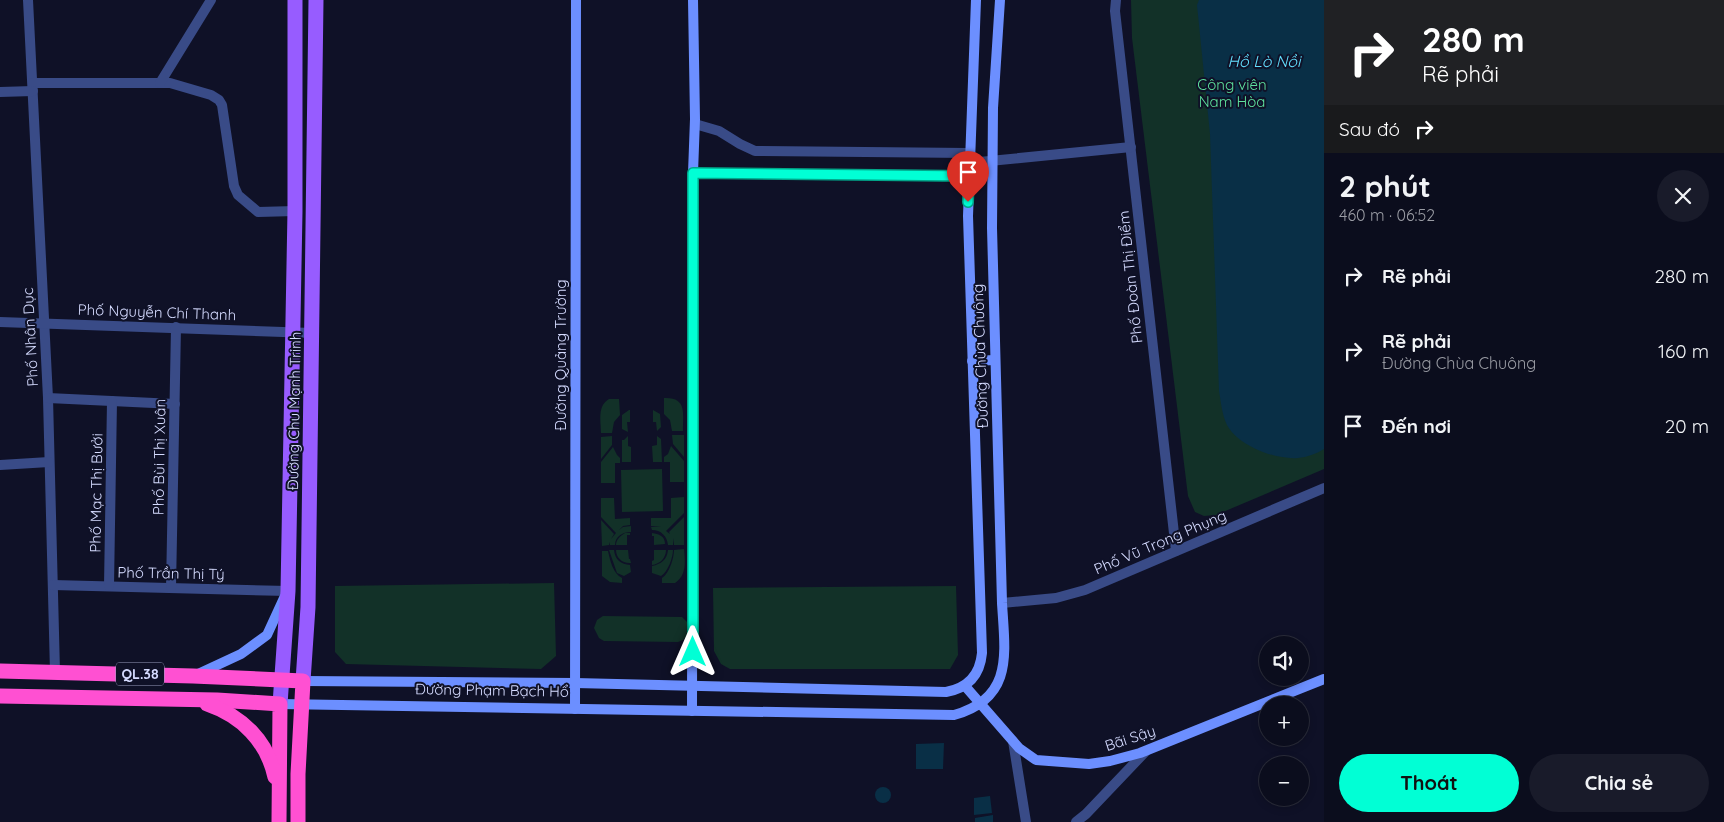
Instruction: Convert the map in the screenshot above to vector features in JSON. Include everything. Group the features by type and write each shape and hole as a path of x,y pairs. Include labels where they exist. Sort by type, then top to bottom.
{"highway":[{"name":"Đường Phạm Bạch Hổ","path":"0,671 303,681"},
{"name":"Đường Chu Mạnh Trinh","path":"298,822 298,774 303,681"},
{"name":"Đường Phạm Bạch Hổ","path":"0,696 194,700 280,704"},
{"path":"194,700 224,710 243,723 258,738 272,763 280,798"},
{"name":"Đường Chu Mạnh Trinh","path":"279,822 280,704"}],"main road":[{"name":"Đường Chu Mạnh Trinh","path":"280,704 288,591 295,0"},
{"name":"Đường Chu Mạnh Trinh","path":"303,681 308,607 316,0"},
{"name":"Đường Quảng Trường","path":"574,709 576,0"},
{"path":"692,711 693,173 695,124 693,0"},
{"name":"Đường Chùa Chuông","path":"964,686 978,672 982,653 968,216 976,0"},
{"name":"Đường Chùa Chuông","path":"980,704 991,694 999,681 1004,666 992,228 993,108 1000,0"},
{"path":"972,361 995,360"},
{"path":"193,676 241,654 267,635 288,591"},
{"name":"Bãi Sậy","path":"964,686 1013,742 1036,760 1067,764 1089,764 1110,761 1146,751 1324,679"},
{"name":"Đường Phạm Bạch Hổ","path":"303,681 575,683 946,692 964,686"},
{"name":"Đường Phạm Bạch Hổ","path":"280,704 954,715 968,711 980,704"}],"street":[{"name":"Phố Nhân Dục","path":"28,0 48,398 55,672"},
{"path":"160,83 211,0"},
{"name":"Phố Đoàn Thị Điểm","path":"1116,0 1176,551"},
{"path":"0,92 33,87 170,83 211,94 222,105 234,186 238,195 258,212 294,211"},
{"path":"695,124 719,132 755,150 969,158 992,161 1131,147"},
{"path":"693,173 969,176"},
{"name":"Phố Nguyễn Chí Thanh","path":"0,322 312,333"},
{"name":"Phố Bùi Thị Xuân","path":"171,588 176,327"},
{"path":"48,398 175,404"},
{"name":"Phố Mạc Thị Bưởi","path":"109,586 112,401"},
{"path":"0,465 50,462"},
{"name":"Phố Vũ Trọng Phụng","path":"1002,603 1056,598 1085,590 1324,488"},
{"name":"Phố Trần Thị Tý","path":"53,584 288,591"},
{"path":"1013,742 1026,822"},
{"path":"1076,822 1086,814 1146,751"}],"green space":[{"name":"Hồ Lò Nồi","path":"1131,0 1324,0 1324,469 1216,515 1204,516 1195,512 1188,496 1132,38"},
{"path":"664,398 671,398 680,403 683,412 683,431 672,431 670,420 664,414"},
{"path":"609,399 619,399 620,415 614,422 612,433 601,433 601,410"},
{"path":"629,410 630,422 627,422 628,432 622,429 622,415"},
{"path":"653,410 660,414 661,427 657,431 656,422 653,422"},
{"path":"672,435 684,435 684,457 673,444"},
{"path":"612,436 612,445 601,459 601,437"},
{"path":"628,436 628,446 631,447 631,462 622,462 622,440"},
{"path":"657,436 661,439 662,462 653,462 652,446 657,445"},
{"path":"671,446 684,461 684,482 670,482 670,462 664,462 664,457 668,454"},
{"path":"613,447 620,458 620,463 615,463 615,483 601,483 601,462"},
{"path":"662,469 663,511 622,512 621,470"},
{"path":"684,497 684,513 666,531 670,534 669,532 684,517 684,545 674,545 673,538 673,545 668,545 663,534 652,530 651,527 661,527 651,526 651,518 671,518 671,498"},
{"path":"601,498 614,498 615,519 630,518 630,525 623,526 619,530 623,527 631,526 631,532 620,535 616,539 615,545 610,545 610,542 609,545 602,546 601,520 614,534 611,539 616,533 601,517"},
{"path":"625,533 630,533 630,535 627,535 627,545 616,545 619,538"},
{"path":"652,533 661,536 665,544 654,545"},
{"path":"684,549 685,559 682,576 675,583 662,583 662,578 671,566 674,550"},
{"path":"609,550 614,550 619,561 630,565 631,572 624,576 617,573"},
{"path":"616,550 628,550 631,563 625,563 620,560"},
{"path":"654,550 666,550 666,553 662,560 652,565 654,560"},
{"path":"668,550 673,550 673,553 666,571 661,576 652,573 652,566 663,561"},
{"path":"602,551 608,551 612,566 622,578 622,583 610,582 602,576"},
{"path":"554,583 556,656 541,669 346,664 335,652 335,586"},
{"path":"956,586 958,655 950,669 730,669 721,664 714,651 713,588"},
{"path":"603,616 682,617 688,623 689,633 683,640 678,642 604,641 599,638 594,628 597,620"}],"water":[{"name":"Hồ Lò Nồi","path":"1199,0 1324,0 1324,449 1305,457 1279,457 1248,445 1232,433 1223,413 1219,391 1210,134 1197,5"},
{"path":"944,743 943,769 916,769 916,744"},
{"path":"883,787 889,789 891,795 889,801 883,803 877,801 875,795 877,789"},
{"path":"990,796 992,813 974,815 974,798"},
{"path":"993,815 993,822 975,822 975,818"}],"route":[{"path":"693,652 693,173 969,176 968,202"}],"park label":[{"name":"Công viên Nam Hòa","path":"1232,92"}]}
